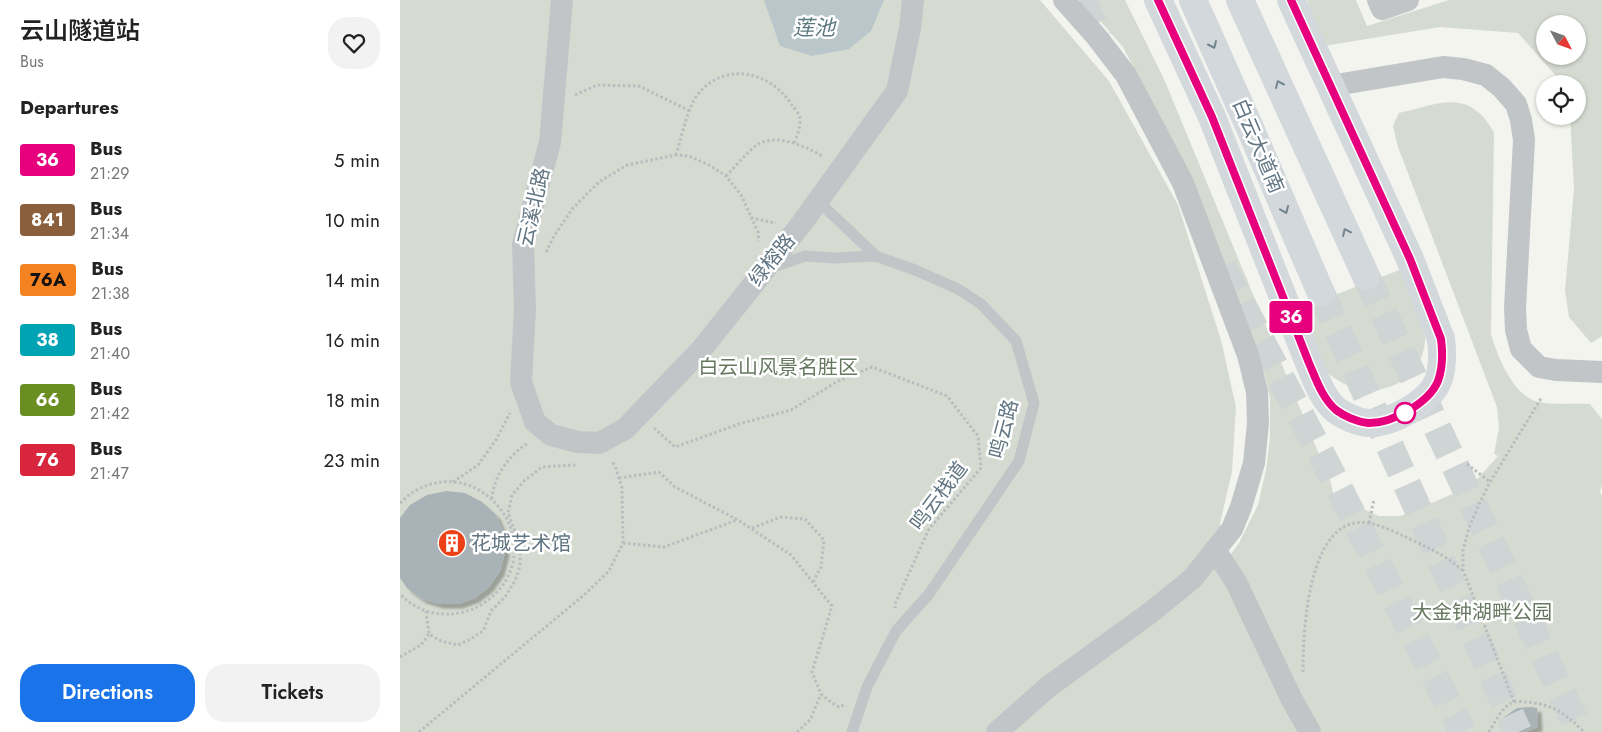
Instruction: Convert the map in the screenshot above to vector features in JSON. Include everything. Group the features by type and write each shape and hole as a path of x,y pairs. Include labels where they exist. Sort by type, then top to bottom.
{"highway":[{"path":"1158,0 1212,117 1322,393 1335,409 1347,417 1368,423 1388,419 1405,413 1420,403 1437,383 1442,365 1441,339 1410,259 1291,0"},
{"name":"白云大道南","path":"1193,0 1320,293"},
{"path":"1240,0 1366,276"}],"street":[{"name":"云溪北路","path":"552,436 535,422 521,382 525,309 523,244 550,142 562,0"},
{"name":"绿榕路","path":"593,443 625,429 701,350 818,201 897,92 910,28 913,0"},
{"path":"997,732 1048,688 1150,613 1192,579 1232,529 1254,463 1258,423 1257,392 1248,355 1183,184 1126,75 1096,36 1064,0"},
{"path":"1378,0 1382,9 1408,0"},
{"path":"1330,86 1443,67 1463,68 1486,75 1502,88 1516,104 1524,140 1516,308 1516,330 1521,349 1539,367 1556,370 1602,372"},
{"path":"552,436 578,442 593,443"},
{"path":"1215,550 1236,582 1292,700 1310,732"}],"lane":[{"path":"818,201 876,256"},
{"name":"鸣云路","path":"764,270 806,256 833,258 876,256 915,270 958,289 981,304 1016,341 1034,403 1019,461 929,594 896,631 867,687 852,732"}],"path":[{"path":"676,155 696,95 711,80 729,74 747,74 769,81 785,95 800,117 799,129 794,144"},
{"path":"553,109 568,98 597,85 639,86 690,111"},
{"path":"726,176 755,146 774,139 815,152 842,168"},
{"path":"544,256 554,236 573,208 599,182 627,165 676,155 689,156 709,165 726,176 740,195 758,232 764,270"},
{"name":"鸣云栈道","path":"640,414 674,447 739,424 791,410 838,381 872,367 946,396 978,436 981,468 929,529 895,604 896,631"},
{"path":"453,482 478,465 496,440 509,415 521,382"},
{"path":"1514,702 1463,570 1463,550 1469,528 1490,482 1542,397"},
{"path":"492,499 493,488 503,467 519,449 535,438 552,436"},
{"path":"419,732 609,571 623,543 622,488 615,466 593,443 580,465 542,467 524,481 512,495 508,513 518,543 520,566 515,581 505,597 491,611 482,630 471,639 458,645 441,641 429,634"},
{"path":"1467,464 1490,482"},
{"path":"618,478 659,472 675,488 752,528 791,555 832,606 812,672 821,694 810,720 797,732"},
{"path":"400,503 415,491 436,483 458,482 480,490 497,503 509,522 514,544 512,566 502,586 487,602 468,612 447,615 426,611 407,601 400,594"},
{"path":"1369,523 1374,499"},
{"path":"752,528 781,517 805,519 824,540 821,567 813,582"},
{"path":"623,543 664,547 738,520"},
{"path":"1303,679 1306,609 1318,564 1337,531 1350,524 1369,523 1390,529 1454,562 1463,570"},
{"path":"400,657 421,646 429,634 426,611"},
{"path":"1489,732 1501,712 1514,702 1534,702 1552,707 1566,715 1584,732"}],"green space":[{"name":"白云山风景名胜区","path":"400,0 1040,0 1109,81 1178,205 1221,340 1236,407 1232,472 1220,523 1224,563 1239,543 1258,505 1266,470 1270,438 1270,398 1262,364 1192,179 1123,47 1082,0 1125,0 1164,79 1331,483 1334,498 1336,497 1379,516 1401,516 1471,486 1498,456 1494,454 1499,428 1497,407 1398,147 1393,126 1399,113 1440,103 1452,102 1474,109 1484,118 1494,132 1491,334 1501,362 1513,382 1527,397 1535,401 1549,403 1590,404 1602,419 1602,484 1600,492 1602,496 1602,732 400,732"},
{"path":"1307,0 1356,0 1367,26 1449,0 1602,0 1602,336 1591,343 1569,317 1565,291 1574,188 1570,125 1586,125 1586,75 1555,75 1546,65 1586,65 1586,15 1536,15 1536,53 1518,33 1440,27 1324,46"},
{"path":"1402,269 1421,313 1425,331 1422,356 1415,368 1394,385 1366,390 1352,387 1339,381 1325,371 1301,308"}],"water":[{"name":"莲池","path":"764,0 884,0 871,31 849,49 812,56 780,46"}],"building":[{"name":"花城艺术馆","path":"446,491 465,493 482,502 496,515 504,533 505,552 500,571 489,587 475,598 458,604 439,604 422,599 407,588 400,578 400,518 410,505 427,495"},
{"path":"1517,708 1537,708 1538,727 1525,732 1508,732 1499,725 1504,717"}],"tunnel":[{"path":"1081,0 1101,38"},
{"path":"1222,267 1332,475 1463,732"},
{"path":"1366,276 1580,732"},
{"path":"1321,293 1518,732"}],"bus line":[{"name":"36","path":"1158,0 1212,117 1322,393 1335,409 1347,417 1368,423 1388,419 1405,413 1420,403 1437,383 1442,365 1441,339 1410,259 1291,0"}],"place":[{"name":"花城艺术馆","path":"452,543"}],"park label":[{"name":"大金钟湖畔公园","path":"1482,612"}]}
